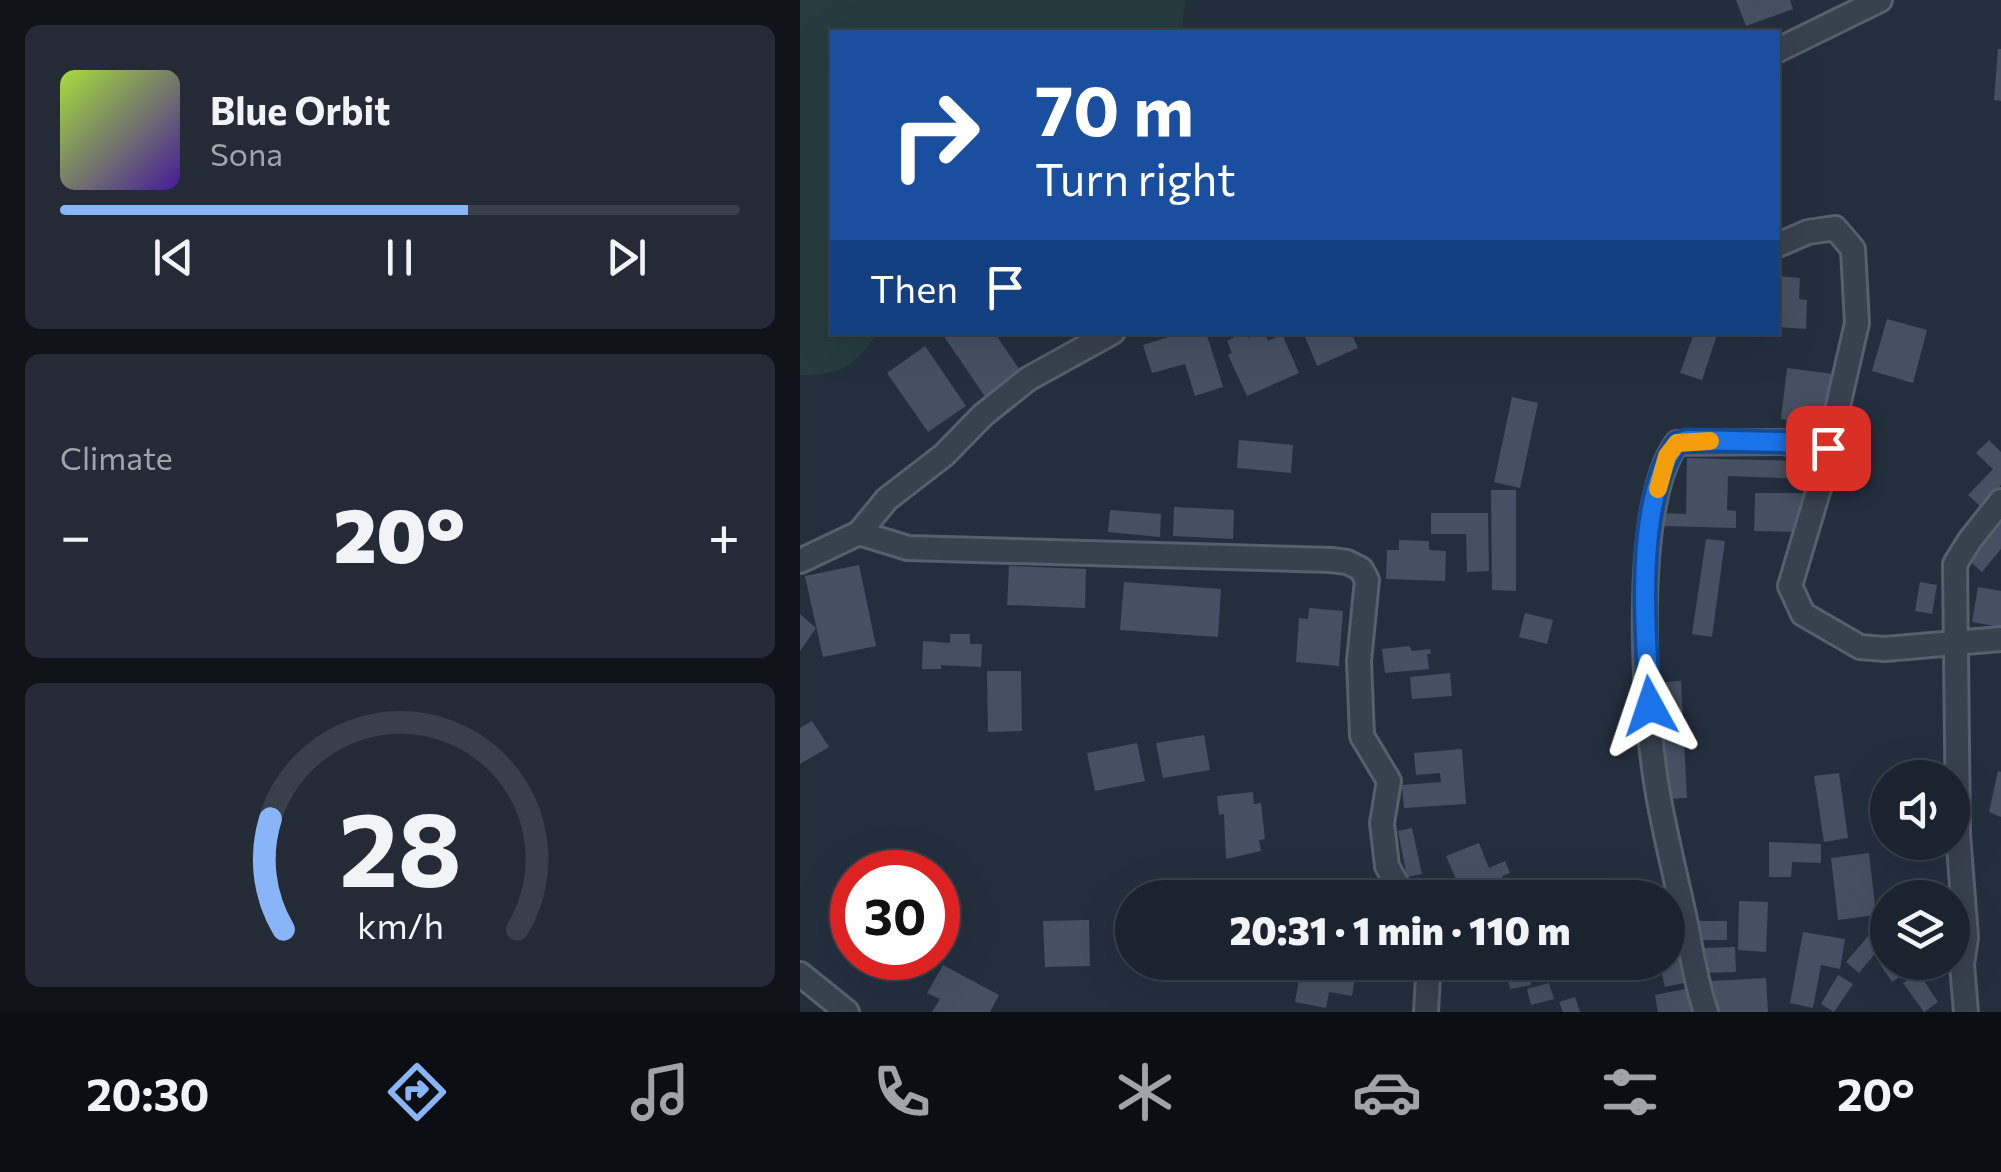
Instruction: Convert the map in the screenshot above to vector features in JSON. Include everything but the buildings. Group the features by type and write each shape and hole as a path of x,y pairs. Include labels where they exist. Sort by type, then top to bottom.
{"street":[{"path":"1780,49 1880,0"},
{"path":"1780,244 1808,232 1835,228 1853,248 1857,323 1806,540 1790,586 1803,614 1860,647 1885,650 2001,639"},
{"path":"800,561 859,533 887,499 944,455 983,415 1028,379 1107,335"},
{"path":"1706,1012 1656,786 1644,627 1654,503 1667,456 1677,443 1782,442 1828,448"},
{"path":"1966,1012 1955,564 2001,501"},
{"path":"859,533 908,548 1330,560 1361,569 1367,580 1359,661 1362,736 1389,781 1382,823 1387,866 1394,880"},
{"path":"800,974 847,1012"},
{"path":"1426,1012 1428,980"}],"green space":[{"path":"800,0 1185,0 1182,30 830,30 830,335 876,335 846,366 827,373 800,375"}],"slow traffic":[{"path":"1658,489 1667,456 1677,443 1710,441"}],"route":[{"path":"1650,706 1644,627 1648,545 1667,456 1677,443 1688,440 1782,442 1828,448"}]}
